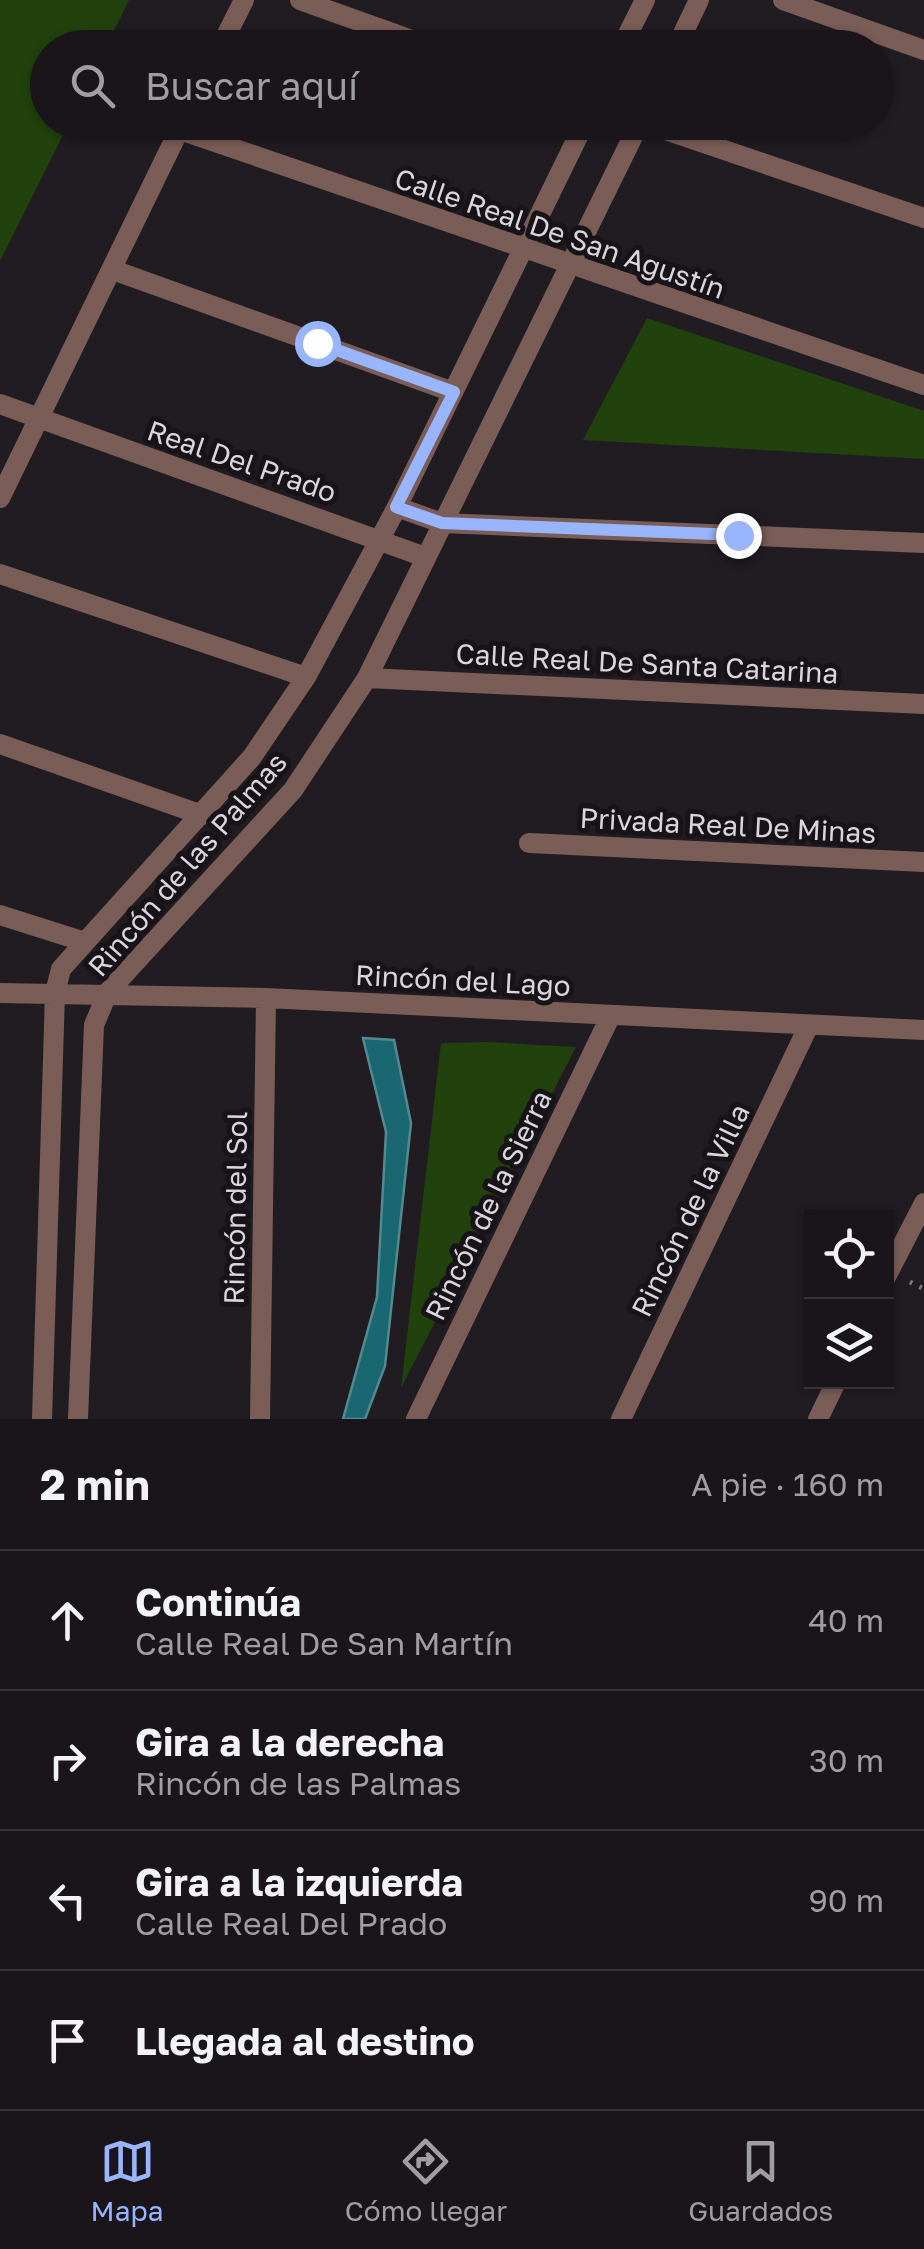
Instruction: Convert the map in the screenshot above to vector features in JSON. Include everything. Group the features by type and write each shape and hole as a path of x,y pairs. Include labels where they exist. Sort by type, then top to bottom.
{"street":[{"path":"229,30 244,0"},
{"path":"300,0 384,30"},
{"path":"630,30 645,0"},
{"path":"684,30 698,0"},
{"path":"783,0 868,30"},
{"path":"894,39 924,50"},
{"path":"0,498 175,140"},
{"name":"Calle Real De San Agustín","path":"220,140 524,252 924,385"},
{"name":"Rincón de las Palmas","path":"42,1419 54,993 61,969 82,941 252,757 306,677 454,392 577,140"},
{"name":"Rincón de las Palmas","path":"78,1419 94,1026 108,992 293,790 367,678 632,140"},
{"path":"694,140 924,218"},
{"path":"113,270 454,392"},
{"name":"Real Del Prado","path":"0,404 425,556"},
{"path":"396,507 442,523 924,542"},
{"path":"0,574 306,677"},
{"name":"Calle Real De Santa Catarina","path":"367,678 924,704"},
{"path":"0,744 202,815"},
{"name":"Privada Real De Minas","path":"529,843 924,862"},
{"path":"0,915 82,941"},
{"name":"Rincón del Lago","path":"0,993 108,992 266,998 924,1030"},
{"name":"Rincón del Sol","path":"260,1419 266,998"},
{"name":"Rincón de la Sierra","path":"416,1419 611,1015"},
{"name":"Rincón de la Villa","path":"620,1419 809,1025"},
{"path":"894,1261 924,1203"},
{"path":"818,1419 833,1389"}],"green space":[{"path":"0,0 129,0 114,30 30,30 30,140 60,140 0,261"},
{"path":"647,318 924,411 924,459 583,440"},
{"path":"441,1043 576,1047 401,1388"}],"water":[{"path":"363,1038 394,1040 411,1123 385,1366 365,1419 343,1419 377,1297 386,1132"}],"route":[{"path":"317,343 454,392 396,507 442,523 738,535"}]}
